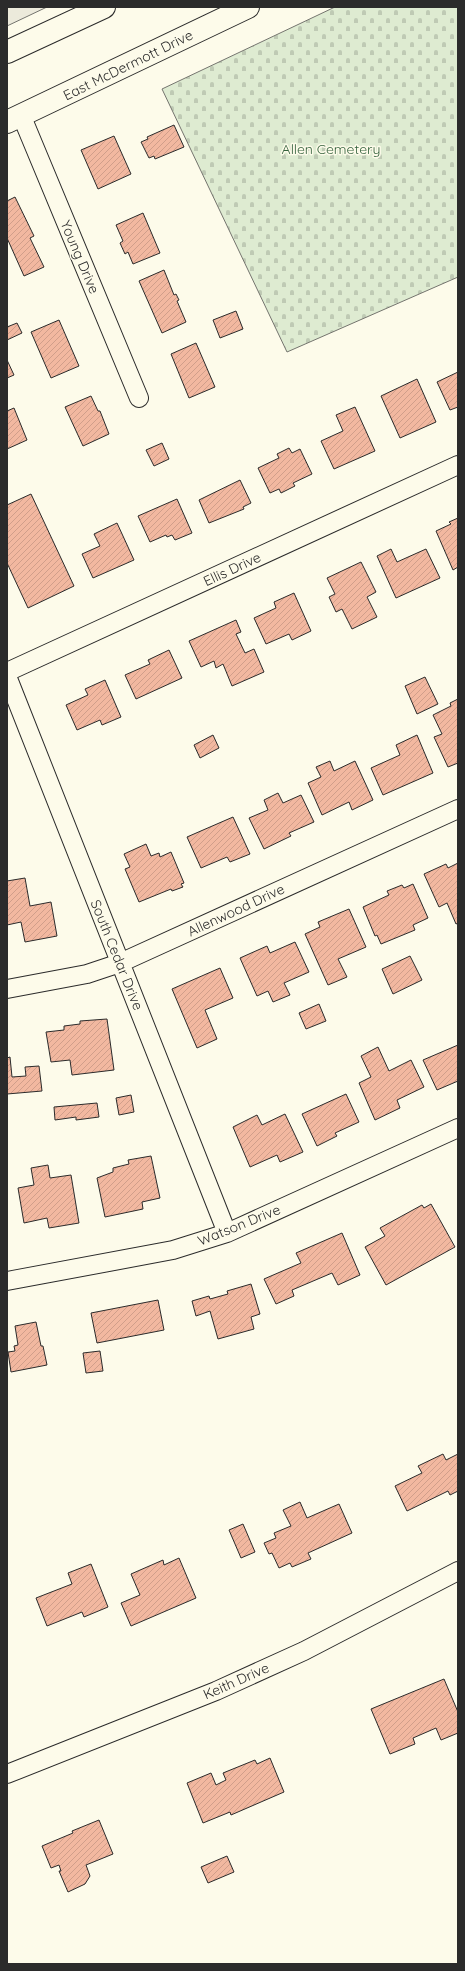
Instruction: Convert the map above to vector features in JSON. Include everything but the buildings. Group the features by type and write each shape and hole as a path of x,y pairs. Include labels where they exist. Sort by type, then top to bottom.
{"main road":[{"path":"7,52 104,7"},
{"name":"East McDermott Drive","path":"14,120 248,7"}],"street":[{"name":"Young Drive","path":"14,120 139,398"},
{"name":"Ellis Drive","path":"7,672 458,465"},
{"name":"South Cedar Drive","path":"7,676 227,1233"},
{"name":"Allenwood Drive","path":"7,989 87,974 120,963 458,809"},
{"name":"Watson Drive","path":"7,1281 173,1250 227,1233 458,1128"},
{"name":"Keith Drive","path":"7,1774 216,1691 304,1651 458,1571"}],"green space":[{"name":"Allen Cemetery","path":"335,7 458,7 458,277 287,352 162,89"}],"shaded area":[{"path":"7,7 47,7 7,26"}]}
